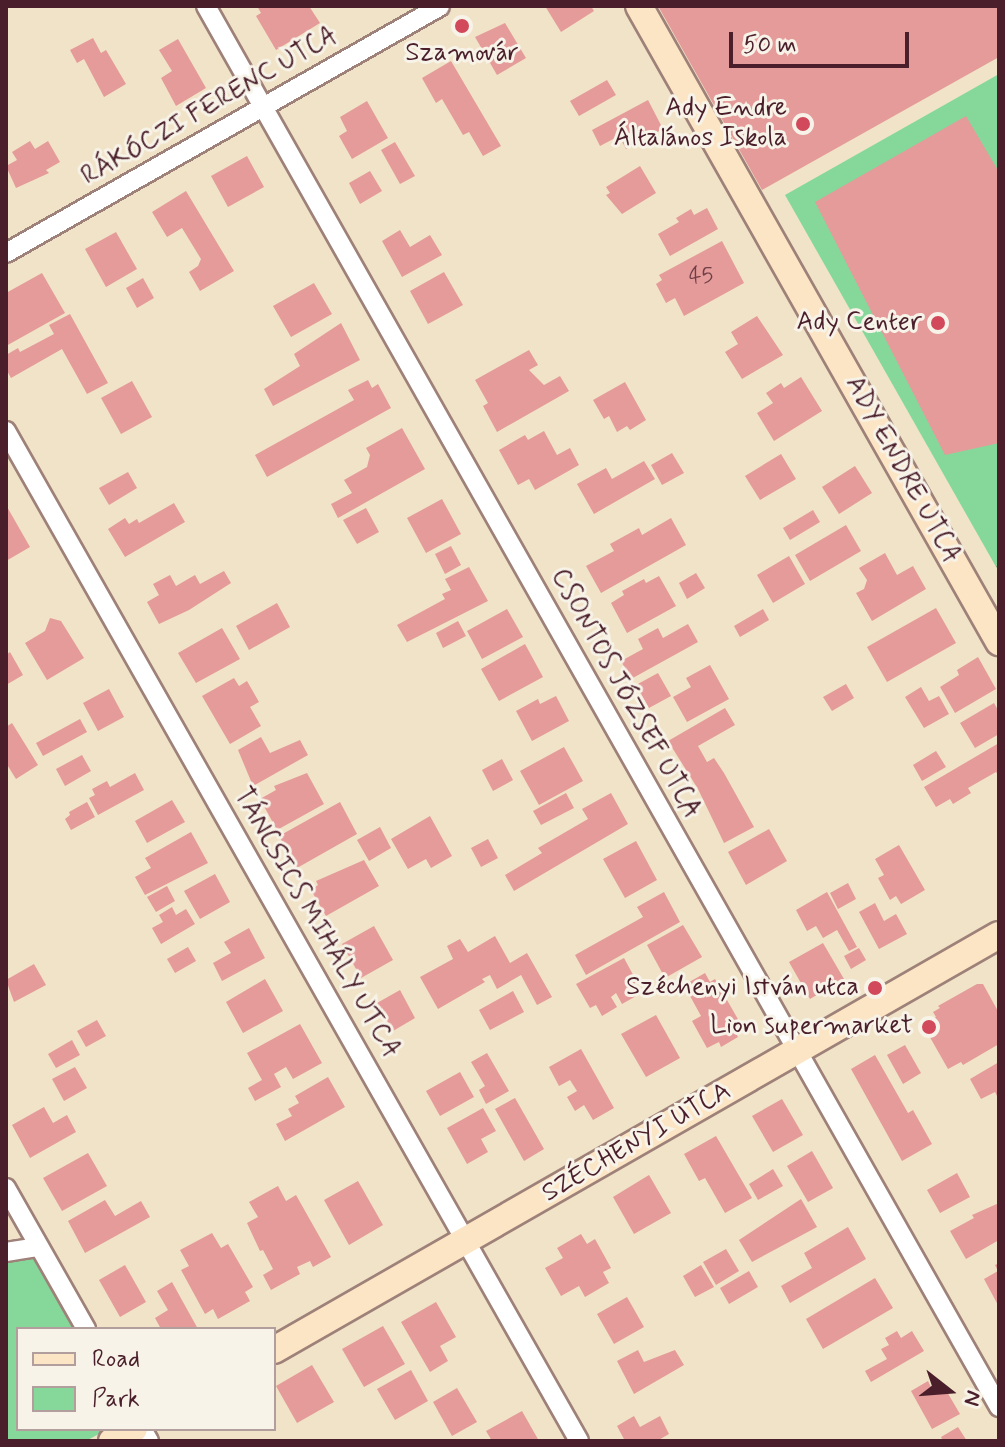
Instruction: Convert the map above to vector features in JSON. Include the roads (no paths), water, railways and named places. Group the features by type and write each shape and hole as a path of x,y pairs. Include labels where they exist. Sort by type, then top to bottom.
{"street":[{"name":"CSONTOS JÓZSEF UTCA","path":"206,6 999,1407"},
{"name":"RÁKÓCZI FERENC UTCA","path":"6,253 440,6"},
{"name":"ADY ENDRE UTCA","path":"639,6 999,642"},
{"name":"TÁNCSICS MIHÁLY UTCA","path":"6,431 579,1441"},
{"name":"SZÉCHENYI UTCA","path":"276,1349 999,935"},
{"path":"6,1188 85,1327"},
{"path":"6,1252 39,1247"},
{"path":"112,1441 130,1431"}],"place":[{"name":"Szamovár","path":"462,26"},
{"name":"Ady Endre Általános Iskola","path":"803,124"},
{"name":"Ady Center","path":"938,323"},
{"name":"Széchenyi István utca","path":"875,988"},
{"name":"Lion supermarket","path":"929,1027"}]}
